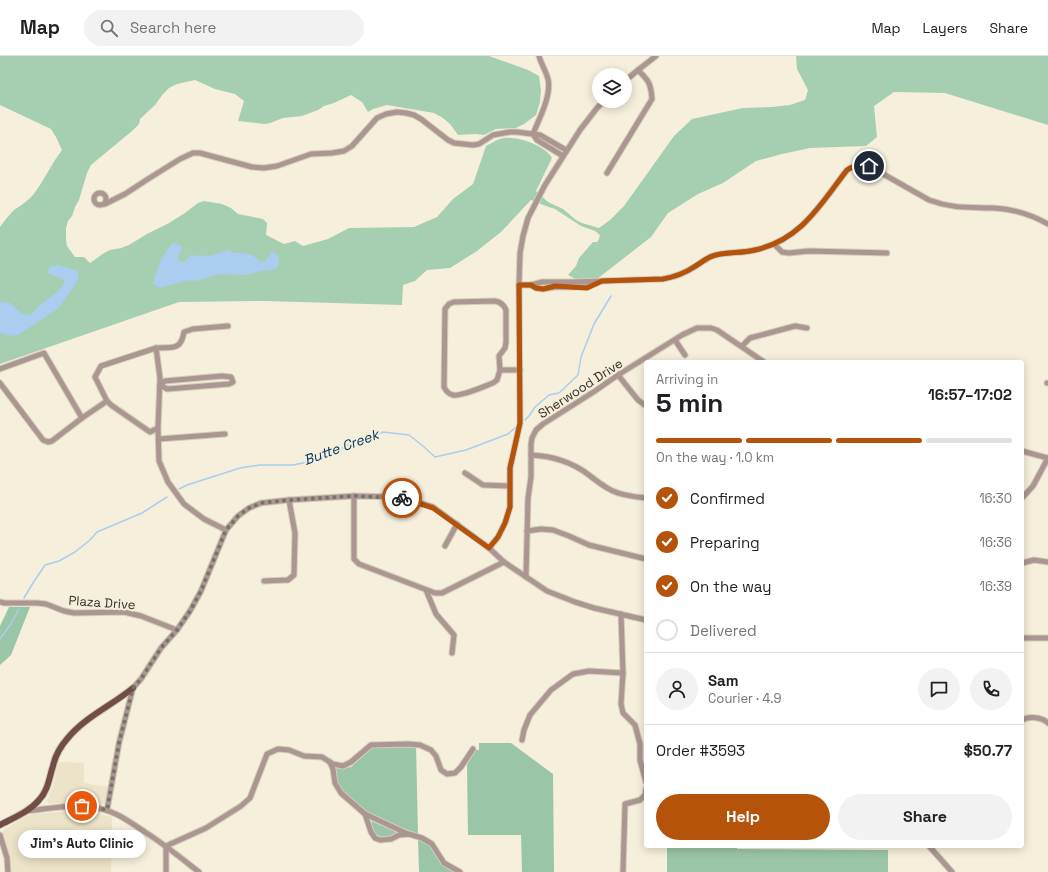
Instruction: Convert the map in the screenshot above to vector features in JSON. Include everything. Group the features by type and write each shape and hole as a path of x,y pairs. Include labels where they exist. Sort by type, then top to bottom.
{"main road":[{"path":"0,825 26,811 40,800 47,788 56,756 66,739 96,713 133,688"}],"street":[{"path":"533,134 549,92 549,81 539,56"},
{"path":"632,75 656,56"},
{"path":"607,172 652,99 652,87 638,70"},
{"path":"489,548 498,537 505,523 510,507 510,468 520,423 519,285 520,253 523,236 528,218 534,206 566,150 597,108"},
{"path":"105,204 125,194 148,178 193,153 200,153 252,167 264,168 277,166 311,154 344,151 352,146 377,118 386,114 397,112 414,115 454,144 473,146 499,133 510,132 533,134 540,135 543,141 563,156"},
{"path":"543,141 566,150"},
{"path":"519,285 531,285 536,288 543,289 564,284 587,288 602,281 670,278 688,271 710,257 755,250 774,244 791,235 804,224 847,170 854,166 862,165 869,166 929,200 938,203 966,208 996,208 1017,212 1037,218 1048,224"},
{"path":"774,244 782,252 789,253 809,251 887,253"},
{"path":"495,301 500,302 504,306 506,310 506,342 499,356 500,370 497,380 493,383 459,396 452,395 447,392 444,387 445,309 449,304 454,302 495,301"},
{"path":"158,428 150,432 111,406 95,376 101,366 156,348 176,347 183,341 184,332 193,329 228,326"},
{"path":"742,346 750,338 795,326 807,328"},
{"name":"Sherwood Drive","path":"526,577 528,498 531,477 532,438 536,430 543,424 596,392 618,375 688,332 698,328 711,328 721,332 761,360"},
{"path":"675,340 685,355"},
{"path":"156,348 160,378 158,428 159,461 168,482 184,504 204,519 226,530"},
{"path":"0,369 44,353 82,418"},
{"path":"500,370 520,370"},
{"path":"618,375 638,400 644,404"},
{"path":"222,376 231,377 233,382 229,384 167,389 160,385 165,380 222,376"},
{"path":"0,383 43,440 48,442 52,441 107,401"},
{"path":"159,439 225,434"},
{"path":"1024,452 1048,458 1033,486 1024,496"},
{"path":"531,455 558,458 588,474 618,494 644,498"},
{"path":"465,473 483,485 510,486"},
{"path":"354,496 354,559 359,564 426,590 435,593 442,593 504,562"},
{"path":"107,810 119,743 133,688 141,679 161,648 177,630 190,611 201,591 226,530 238,516 249,508 261,503 354,496 401,497 433,508 489,548 504,562 547,591 594,608 644,620"},
{"path":"264,581 288,580 294,575 295,533 290,500"},
{"path":"445,546 457,524"},
{"path":"527,531 541,529 552,530 589,545 644,559"},
{"path":"1024,562 1034,560 1048,562"},
{"path":"426,590 436,614 454,635 452,653"},
{"name":"Plaza Drive","path":"0,602 46,604 74,613 124,612 141,616 177,630"},
{"path":"621,614 623,673 621,704 623,713 635,725 640,744 640,760 644,775"},
{"path":"1024,638 1048,638"},
{"path":"522,740 530,715 551,690 573,674 589,671 623,673"},
{"path":"1024,719 1038,718 1046,720 1048,723"},
{"path":"166,846 206,828 241,806 250,798 267,754 278,748 290,750 304,756 322,757 333,764 343,766 351,762 371,745 408,744 431,750 436,756 441,770 447,774 455,773 473,749"},
{"path":"330,762 333,769 335,783 341,793 366,814 409,834 422,838 432,844 444,863 460,872"},
{"path":"623,872 625,804 640,800 644,796"},
{"path":"26,811 73,806 107,810 121,816 166,846 199,872"},
{"path":"366,814 371,832 375,838 380,840 391,839 399,835 409,834"},
{"path":"0,835 7,858 8,872"},
{"path":"166,846 166,872"},
{"path":"931,848 952,872"}],"shaded area":[{"path":"58,762 84,763 84,783 109,787 106,803 99,805 69,802 48,803 47,800 53,786"},
{"path":"74,811 93,812 112,817 111,872 12,872 10,858 2,834 5,829 33,814"}],"green space":[{"path":"0,56 489,56 528,70 539,76 541,90 540,102 536,115 516,128 496,129 484,135 458,135 450,124 434,113 387,105 368,112 362,102 351,95 302,116 283,118 265,124 238,121 244,101 235,94 215,89 195,80 177,84 169,88 163,94 155,105 140,119 136,127 91,165 87,173 79,200 72,216 68,221 66,228 66,240 67,246 75,257 84,257 90,263 110,250 129,245 169,223 198,203 204,201 222,204 231,208 238,214 263,219 267,223 266,235 284,244 295,241 303,246 328,239 349,228 414,227 437,217 453,199 473,184 486,146 504,138 516,138 530,142 548,153 552,158 536,191 548,202 563,209 576,220 599,228 610,220 624,206 674,136 692,119 743,108 790,105 805,100 808,90 797,69 796,56 1048,56 1048,125 945,93 894,92 874,106 877,137 866,146 810,148 756,161 723,183 698,194 668,213 651,237 597,279 579,281 568,275 576,266 579,258 593,242 597,242 600,235 595,231 581,226 555,209 531,200 501,232 477,251 450,268 427,270 415,281 403,285 402,305 264,301 179,302 0,364 0,227 14,210 33,195 62,150 51,129 0,105"},
{"path":"9,607 30,607 11,655 0,665 0,626"},
{"path":"479,743 511,743 553,774 554,872 522,872 521,835 468,835 467,765 475,750 479,750"},
{"path":"416,746 418,834 370,815 344,793 338,784 334,767 351,767 372,748"},
{"path":"371,821 398,832 389,837 383,838 374,833"},
{"path":"418,839 430,845 444,866 455,872 419,872"},
{"path":"667,848 888,850 888,872 667,872"}],"water":[{"path":"174,243 182,247 177,259 181,262 185,261 191,255 209,256 227,250 234,253 252,255 260,261 266,261 271,252 278,256 279,263 277,268 247,275 220,274 197,281 189,280 163,287 157,287 153,283 158,267 167,250"},
{"path":"58,265 76,270 78,273 76,283 59,308 18,335 13,336 0,333 0,302 10,303 22,314 31,315 64,284 65,280 48,273 50,267"}],"waterway":[{"name":"Butte Creek","path":"525,420 535,407 549,395 559,393 578,375 581,357 594,324 611,296"},
{"name":"Butte Creek","path":"179,489 240,468 260,465 293,465 308,462 354,442 383,432 409,435 435,457 466,450 508,434 515,428"},
{"name":"Butte Creek","path":"24,598 45,565 59,561 75,552 90,540 97,532 142,513 167,497"},
{"name":"Butte Creek","path":"0,639 19,609"}],"way so far":[{"path":"82,806 107,810 119,743 133,688 141,679 161,648 177,630 190,611 201,591 226,530 238,516 249,508 261,503 354,496 402,498"}],"place":[{"name":"Jim's Auto Clinic","path":"82,806"}],"route":[{"path":"402,498 433,508 489,548 498,537 505,523 510,507 510,468 520,423 519,285 531,285 536,288 543,289 555,286 587,288 602,281 670,278 688,271 710,257 767,247 780,242 804,224 847,170 854,166 869,166"}]}
